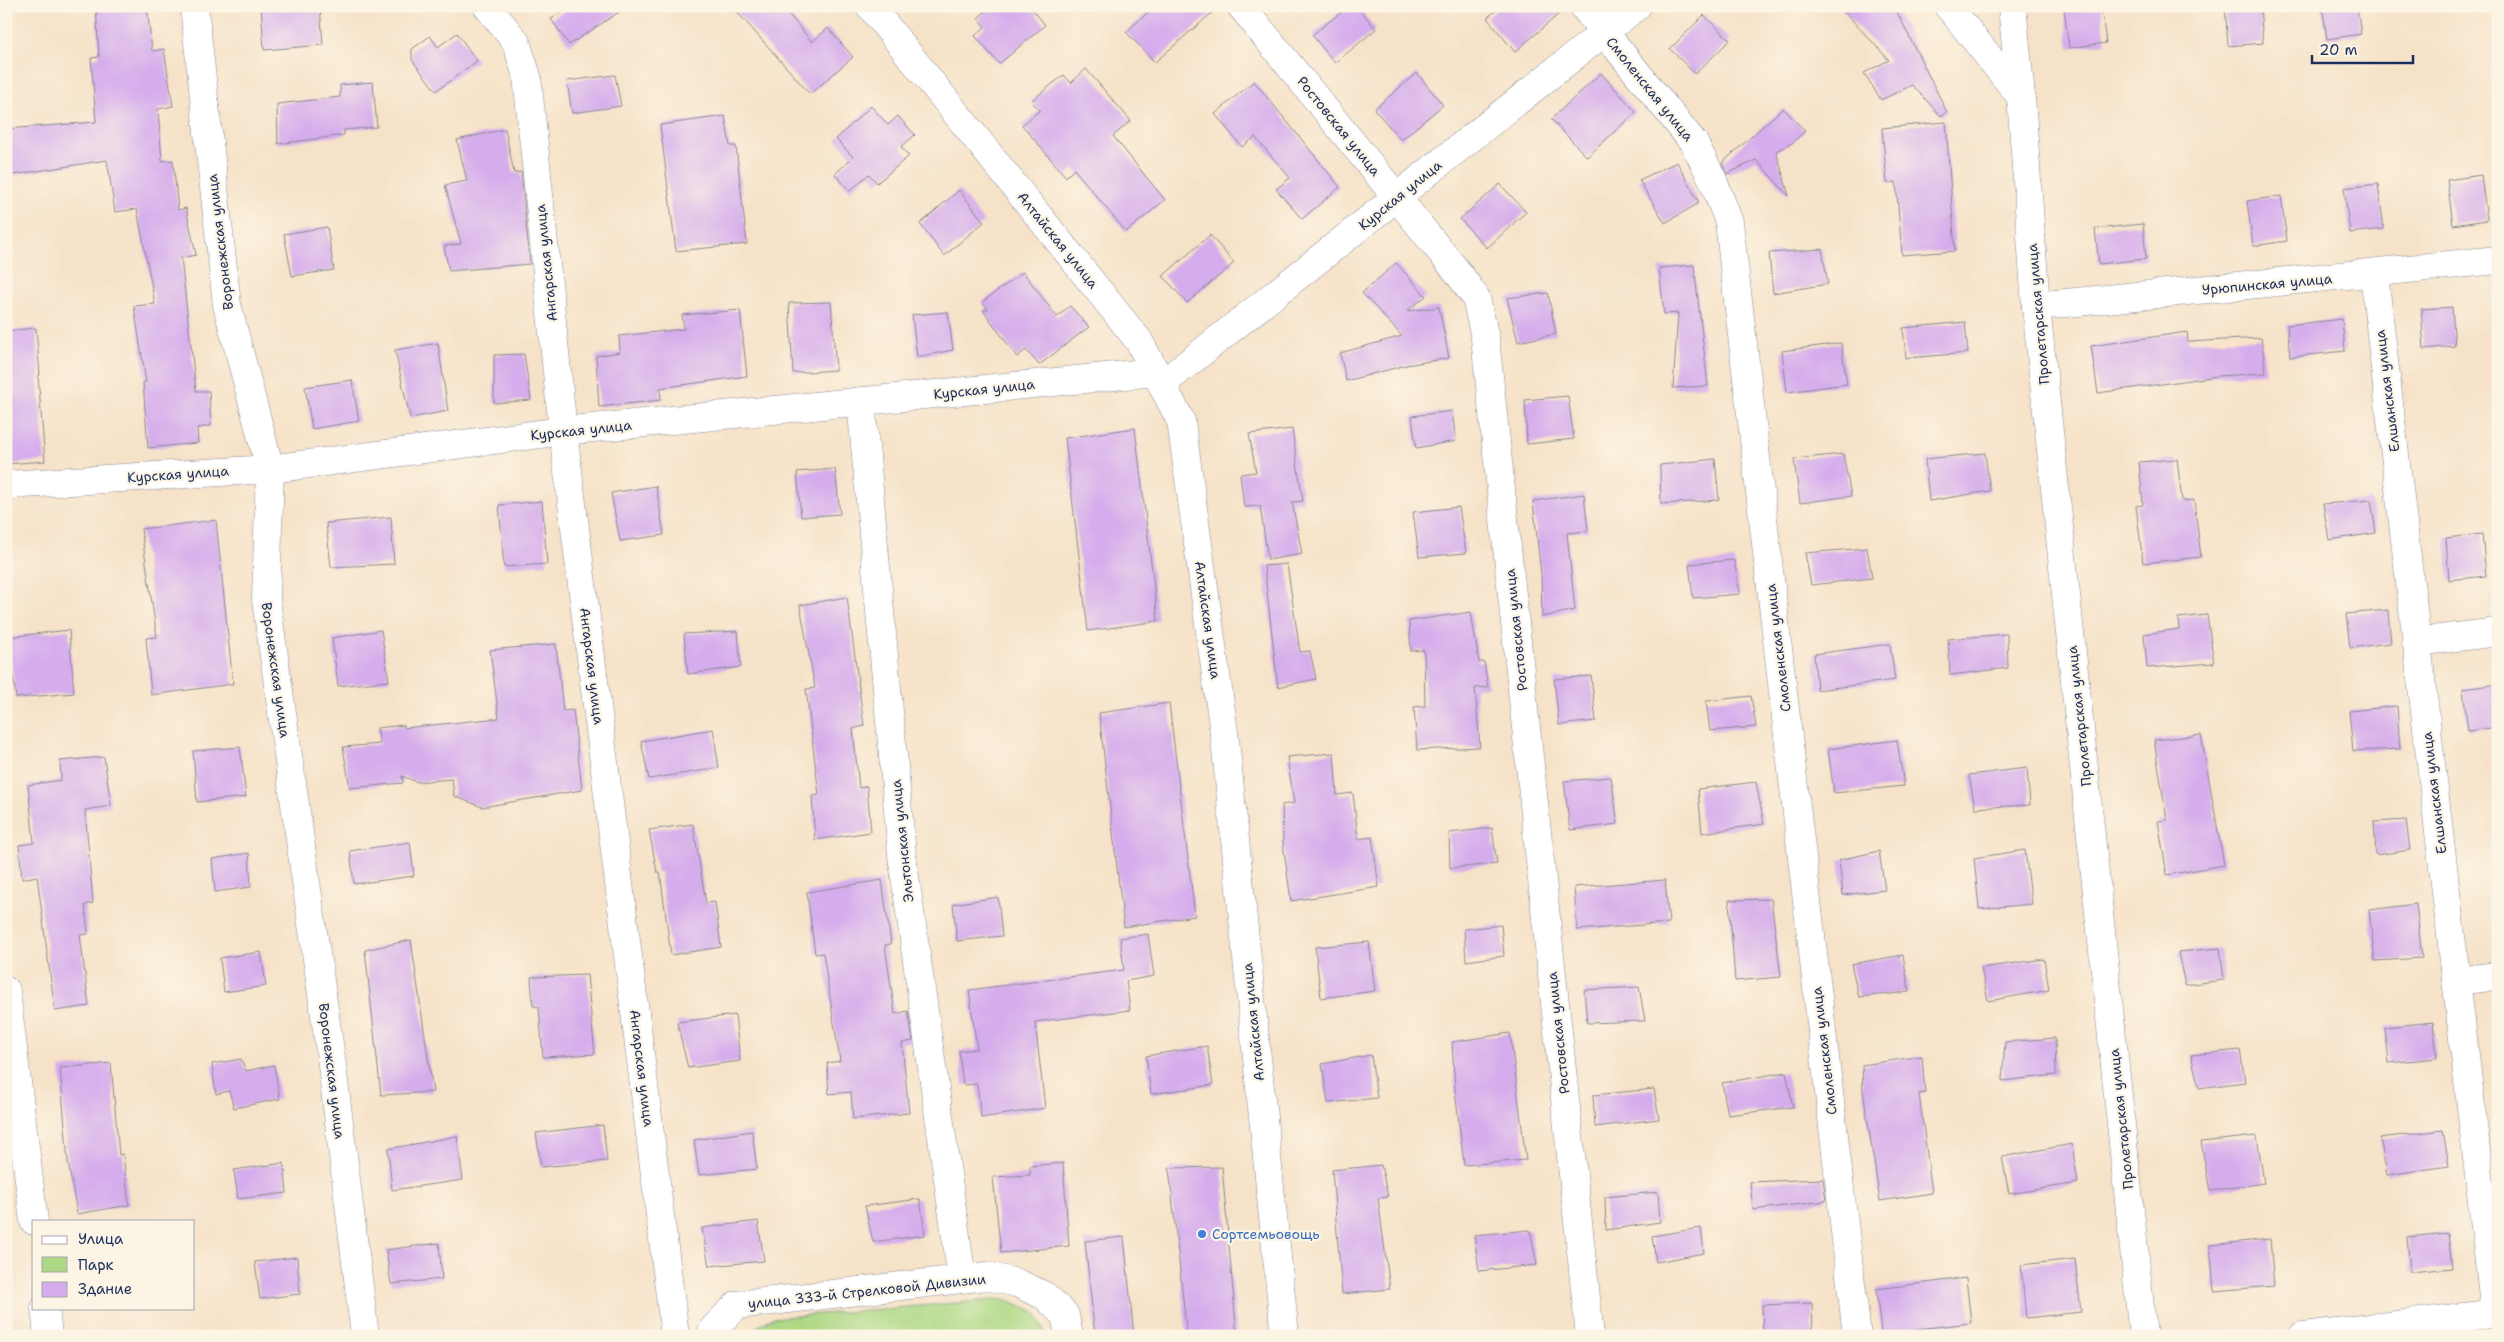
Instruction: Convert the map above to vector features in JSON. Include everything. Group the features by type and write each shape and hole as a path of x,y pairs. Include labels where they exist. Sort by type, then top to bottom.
{"street":[{"name":"Воронежская улица","path":"194,6 226,305 270,469 266,600 332,1065 365,1336"},
{"name":"Ангарская улица","path":"487,6 516,42 527,76 563,431 675,1336"},
{"name":"Алтайская улица","path":"870,6 1139,341 1181,421 1225,740 1285,1336"},
{"name":"Ростовская улица","path":"1241,6 1476,298 1485,338 1590,1336"},
{"name":"Смоленская улица","path":"1582,6 1694,142 1712,178 1728,222 1857,1336"},
{"name":"Курская улица","path":"6,485 270,469 563,431 861,401 1159,378 1397,198 1637,6"},
{"path":"1948,6 2021,97"},
{"name":"Пролетарская улица","path":"2012,6 2021,97 2036,306 2143,1336"},
{"name":"Урюпинская улица","path":"2036,306 2374,274 2498,260"},
{"name":"Елшанская улица","path":"2374,274 2456,981 2497,1313"},
{"name":"Эльтонская улица","path":"861,401 902,856 962,1279"},
{"path":"2416,642 2498,632"},
{"path":"2456,981 2498,976"},
{"path":"6,991 34,1220"},
{"name":"улица 333-й Стрелковой Дивизии","path":"710,1336 714,1328 737,1305 987,1276 1017,1283 1044,1296 1065,1315 1069,1336"},
{"path":"45,1310 48,1336"},
{"path":"2303,1336 2497,1313"}],"green space":[{"path":"1005,1299 1036,1312 1046,1336 742,1336 772,1318"}],"building":[{"path":"96,6 147,6 152,51 164,49 173,106 158,109 162,161 173,160 178,210 186,208 196,255 181,258 196,391 209,391 211,426 197,428 198,443 148,448 143,382 146,382 134,306 155,304 137,209 115,212 107,160 6,176 6,129 96,122 91,58 99,57"},
{"path":"261,6 320,6 323,45 264,50"},
{"path":"573,6 628,6 569,45 551,19"},
{"path":"732,6 782,6 812,42 828,28 853,57 810,94"},
{"path":"991,6 1030,6 1045,25 999,64 975,36 985,27 978,18"},
{"path":"1155,6 1220,6 1155,62 1126,32"},
{"path":"1349,6 1357,6 1376,29 1335,63 1312,35"},
{"path":"1501,6 1568,6 1515,52 1487,18"},
{"path":"1839,6 1894,6 1947,112 1941,116 1912,85 1881,100 1864,73 1889,60"},
{"path":"2101,6 2106,43 2069,48 2064,9"},
{"path":"2225,6 2260,6 2263,43 2228,46"},
{"path":"2322,6 2357,6 2361,34 2327,39"},
{"path":"1704,15 1730,40 1695,74 1670,49"},
{"path":"457,33 477,61 436,91 412,60 412,49 430,36 438,47"},
{"path":"1086,69 1131,121 1113,136 1165,200 1126,232 1074,169 1066,177 1022,125 1040,110 1031,101 1064,75 1071,83"},
{"path":"1417,73 1443,105 1401,140 1374,109"},
{"path":"1601,73 1636,112 1587,157 1551,119"},
{"path":"615,75 621,106 572,113 567,81"},
{"path":"1254,81 1340,187 1302,219 1276,189 1290,178 1255,137 1242,147 1215,114"},
{"path":"373,82 377,127 344,130 344,135 278,144 277,104 340,97 340,85"},
{"path":"871,106 888,125 898,116 915,135 901,147 909,156 877,183 869,174 850,191 835,174 853,157 836,139"},
{"path":"1783,108 1805,131 1792,143 1776,151 1789,196 1756,160 1727,174 1722,163"},
{"path":"725,116 730,146 736,146 747,244 676,251 660,125"},
{"path":"1946,122 1955,251 1902,255 1896,182 1887,183 1882,128"},
{"path":"505,129 514,173 521,172 530,264 449,271 444,246 461,244 445,185 467,181 457,140"},
{"path":"1677,162 1699,203 1665,223 1639,180"},
{"path":"2481,175 2487,220 2453,225 2447,180"},
{"path":"1500,184 1526,212 1487,248 1460,219"},
{"path":"2378,184 2384,229 2350,233 2344,188"},
{"path":"959,190 984,222 944,256 920,224"},
{"path":"2281,196 2287,241 2253,246 2247,201"},
{"path":"2143,224 2146,259 2099,264 2095,229"},
{"path":"327,227 334,270 292,276 284,234"},
{"path":"1210,235 1234,263 1187,303 1163,276"},
{"path":"1822,249 1828,284 1773,293 1769,253"},
{"path":"1396,263 1426,296 1407,311 1439,307 1449,358 1406,365 1346,381 1340,353 1402,336 1362,293"},
{"path":"1694,265 1708,386 1673,388 1678,313 1664,314 1659,268"},
{"path":"1023,272 1057,317 1070,306 1089,327 1039,365 1026,350 1017,357 983,310 988,309 982,302"},
{"path":"1548,293 1556,334 1518,342 1507,298"},
{"path":"831,302 836,370 793,373 789,303"},
{"path":"2452,307 2455,346 2424,349 2421,309"},
{"path":"740,310 747,376 660,388 661,400 599,407 596,356 620,352 619,336 684,329 682,315"},
{"path":"948,312 953,350 917,357 912,315"},
{"path":"2342,319 2345,351 2290,357 2287,325"},
{"path":"1965,322 1968,353 1906,358 1903,328"},
{"path":"36,328 45,461 6,464 6,331"},
{"path":"2187,332 2188,342 2261,338 2266,373 2218,376 2098,393 2091,346"},
{"path":"438,343 448,411 410,418 395,350"},
{"path":"1841,343 1847,384 1787,392 1782,351"},
{"path":"524,354 531,400 494,403 494,355"},
{"path":"352,380 359,421 312,429 305,387"},
{"path":"1568,396 1574,439 1527,444 1525,400"},
{"path":"1452,411 1456,441 1416,448 1412,416"},
{"path":"1135,428 1158,621 1088,631 1065,438"},
{"path":"1292,429 1303,501 1292,502 1302,554 1268,560 1260,506 1244,507 1240,474 1256,472 1249,434"},
{"path":"1985,453 1990,491 1929,501 1925,459"},
{"path":"1843,454 1851,496 1800,503 1794,459"},
{"path":"1715,459 1719,500 1661,504 1660,465"},
{"path":"2177,459 2182,501 2194,500 2201,557 2143,563 2136,506 2143,505 2139,462"},
{"path":"835,469 840,514 801,517 797,472"},
{"path":"656,486 664,535 620,541 611,493"},
{"path":"1584,494 1588,531 1567,533 1575,610 1542,617 1541,574 1533,501"},
{"path":"2371,500 2376,533 2329,540 2323,504"},
{"path":"542,501 547,564 504,567 499,505"},
{"path":"1459,507 1466,553 1419,557 1413,512"},
{"path":"391,517 394,564 331,567 326,523"},
{"path":"216,520 233,684 151,695 146,638 157,637 141,529"},
{"path":"2482,534 2486,576 2449,580 2446,538"},
{"path":"1867,548 1872,578 1811,585 1805,553"},
{"path":"1734,560 1740,594 1693,598 1689,564"},
{"path":"1287,564 1300,652 1310,651 1316,679 1278,687 1264,566"},
{"path":"847,597 864,726 853,729 859,788 867,786 871,832 815,840 812,796 819,795 806,689 815,688 800,605"},
{"path":"2388,610 2391,643 2350,648 2346,614"},
{"path":"1471,612 1479,662 1484,662 1488,687 1475,688 1480,747 1417,750 1414,707 1425,706 1424,650 1411,651 1409,621"},
{"path":"2207,615 2214,663 2147,668 2144,634 2179,629 2178,618"},
{"path":"69,630 74,693 16,698 8,637"},
{"path":"381,630 389,681 338,686 332,638"},
{"path":"738,631 741,667 688,674 684,634"},
{"path":"2007,634 2008,668 1950,675 1948,639"},
{"path":"556,644 563,711 573,710 582,790 482,807 454,796 452,779 417,782 402,776 403,783 350,788 343,747 380,744 377,728 404,725 404,728 499,718 490,650"},
{"path":"1890,644 1895,680 1817,690 1814,654"},
{"path":"1591,676 1596,721 1559,725 1554,679"},
{"path":"2498,684 2498,727 2468,731 2463,689"},
{"path":"1751,696 1756,727 1710,731 1706,701"},
{"path":"1169,703 1195,916 1124,927 1099,713"},
{"path":"2397,706 2400,749 2353,751 2349,711"},
{"path":"713,729 719,768 649,779 641,741"},
{"path":"2201,735 2224,865 2167,875 2158,821 2167,820 2154,740"},
{"path":"1897,740 1904,786 1834,793 1828,749"},
{"path":"240,747 246,797 197,802 193,751"},
{"path":"1334,753 1337,795 1353,793 1358,839 1372,837 1379,887 1291,901 1283,843 1282,805 1294,803 1287,757"},
{"path":"104,757 111,806 85,810 93,903 85,905 88,934 80,935 89,1006 55,1011 37,876 22,879 19,845 34,843 28,785 61,780 60,761"},
{"path":"2027,768 2030,805 1975,808 1969,775"},
{"path":"1611,777 1618,824 1570,830 1564,781"},
{"path":"1756,782 1764,824 1702,833 1698,789"},
{"path":"2406,820 2410,850 2376,855 2374,822"},
{"path":"693,824 706,903 715,902 721,947 671,955 660,872 657,872 649,830"},
{"path":"1492,828 1497,864 1450,868 1449,833"},
{"path":"410,842 414,876 354,884 350,851"},
{"path":"2025,850 2032,904 1979,909 1974,858"},
{"path":"1879,851 1885,890 1843,895 1839,860"},
{"path":"249,853 251,887 215,892 212,859"},
{"path":"882,880 891,944 885,945 895,1014 908,1011 913,1041 902,1043 909,1113 853,1119 851,1092 829,1094 827,1063 840,1061 823,953 815,954 807,892"},
{"path":"1665,880 1669,923 1577,930 1574,887"},
{"path":"998,897 1002,936 957,941 953,904"},
{"path":"1771,899 1781,977 1735,981 1729,900"},
{"path":"2416,904 2422,958 2375,961 2369,910"},
{"path":"1501,925 1504,956 1466,961 1464,929"},
{"path":"1148,934 1154,976 1126,981 1130,1010 1035,1022 1045,1108 981,1118 977,1084 963,1085 959,1051 977,1049 969,990 1124,970 1120,938"},
{"path":"411,940 433,1092 381,1095 365,950"},
{"path":"1369,942 1375,991 1321,998 1315,947"},
{"path":"2220,948 2224,980 2185,985 2178,952"},
{"path":"261,952 266,986 224,992 220,958"},
{"path":"1903,955 1909,992 1859,997 1851,964"},
{"path":"2044,959 2049,990 1988,1001 1981,968"},
{"path":"587,975 595,1054 543,1057 539,1007 533,1006 531,977"},
{"path":"1639,987 1645,1021 1587,1023 1584,990"},
{"path":"735,1015 740,1061 688,1068 677,1022"},
{"path":"2433,1022 2437,1058 2389,1063 2385,1027"},
{"path":"1510,1033 1526,1160 1464,1165 1455,1090 1452,1042"},
{"path":"2055,1038 2056,1075 2002,1081 2005,1042"},
{"path":"1207,1046 1213,1085 1151,1094 1146,1056"},
{"path":"2240,1050 2245,1082 2199,1088 2191,1055"},
{"path":"1371,1055 1377,1098 1328,1103 1322,1064"},
{"path":"1922,1056 1925,1093 1919,1094 1932,1193 1880,1201 1863,1091 1862,1065"},
{"path":"241,1059 246,1071 274,1065 280,1099 234,1108 229,1091 216,1094 212,1064"},
{"path":"111,1063 119,1155 123,1154 129,1205 77,1214 68,1162 60,1068"},
{"path":"1786,1072 1793,1107 1728,1115 1722,1083"},
{"path":"1654,1089 1659,1119 1595,1127 1593,1095"},
{"path":"603,1125 607,1161 541,1167 536,1133"},
{"path":"2443,1130 2449,1166 2387,1175 2380,1138"},
{"path":"752,1131 757,1169 699,1175 694,1140"},
{"path":"457,1136 463,1180 392,1190 388,1149"},
{"path":"2257,1136 2264,1183 2210,1191 2201,1142"},
{"path":"2072,1144 2078,1183 2009,1194 2002,1157"},
{"path":"284,1163 287,1193 238,1199 234,1170"},
{"path":"1063,1163 1069,1246 1001,1253 993,1177 1030,1175 1030,1166"},
{"path":"1381,1165 1388,1197 1378,1198 1390,1289 1342,1294 1332,1170"},
{"name":"Сортсемьовощь","path":"1222,1167 1237,1336 1187,1336 1169,1168"},
{"path":"1823,1179 1826,1201 1753,1210 1750,1182"},
{"path":"1658,1192 1660,1222 1606,1230 1605,1197"},
{"path":"920,1199 925,1235 873,1242 865,1206"},
{"path":"758,1221 764,1261 709,1266 702,1228"},
{"path":"1701,1228 1704,1253 1656,1262 1652,1236"},
{"path":"1530,1230 1537,1265 1479,1271 1474,1235"},
{"path":"2448,1233 2452,1268 2410,1272 2407,1237"},
{"path":"1124,1237 1134,1336 1095,1336 1085,1241"},
{"path":"2270,1239 2274,1286 2214,1291 2210,1245"},
{"path":"439,1243 442,1279 391,1284 386,1250"},
{"path":"297,1257 300,1294 260,1299 255,1262"},
{"path":"2075,1259 2081,1312 2026,1318 2021,1265"},
{"path":"1966,1278 1971,1323 1881,1333 1876,1289"},
{"path":"1812,1303 1813,1336 1763,1336 1762,1305"}],"place":[{"name":"Сортсемьовощь","path":"1202,1234"}]}
